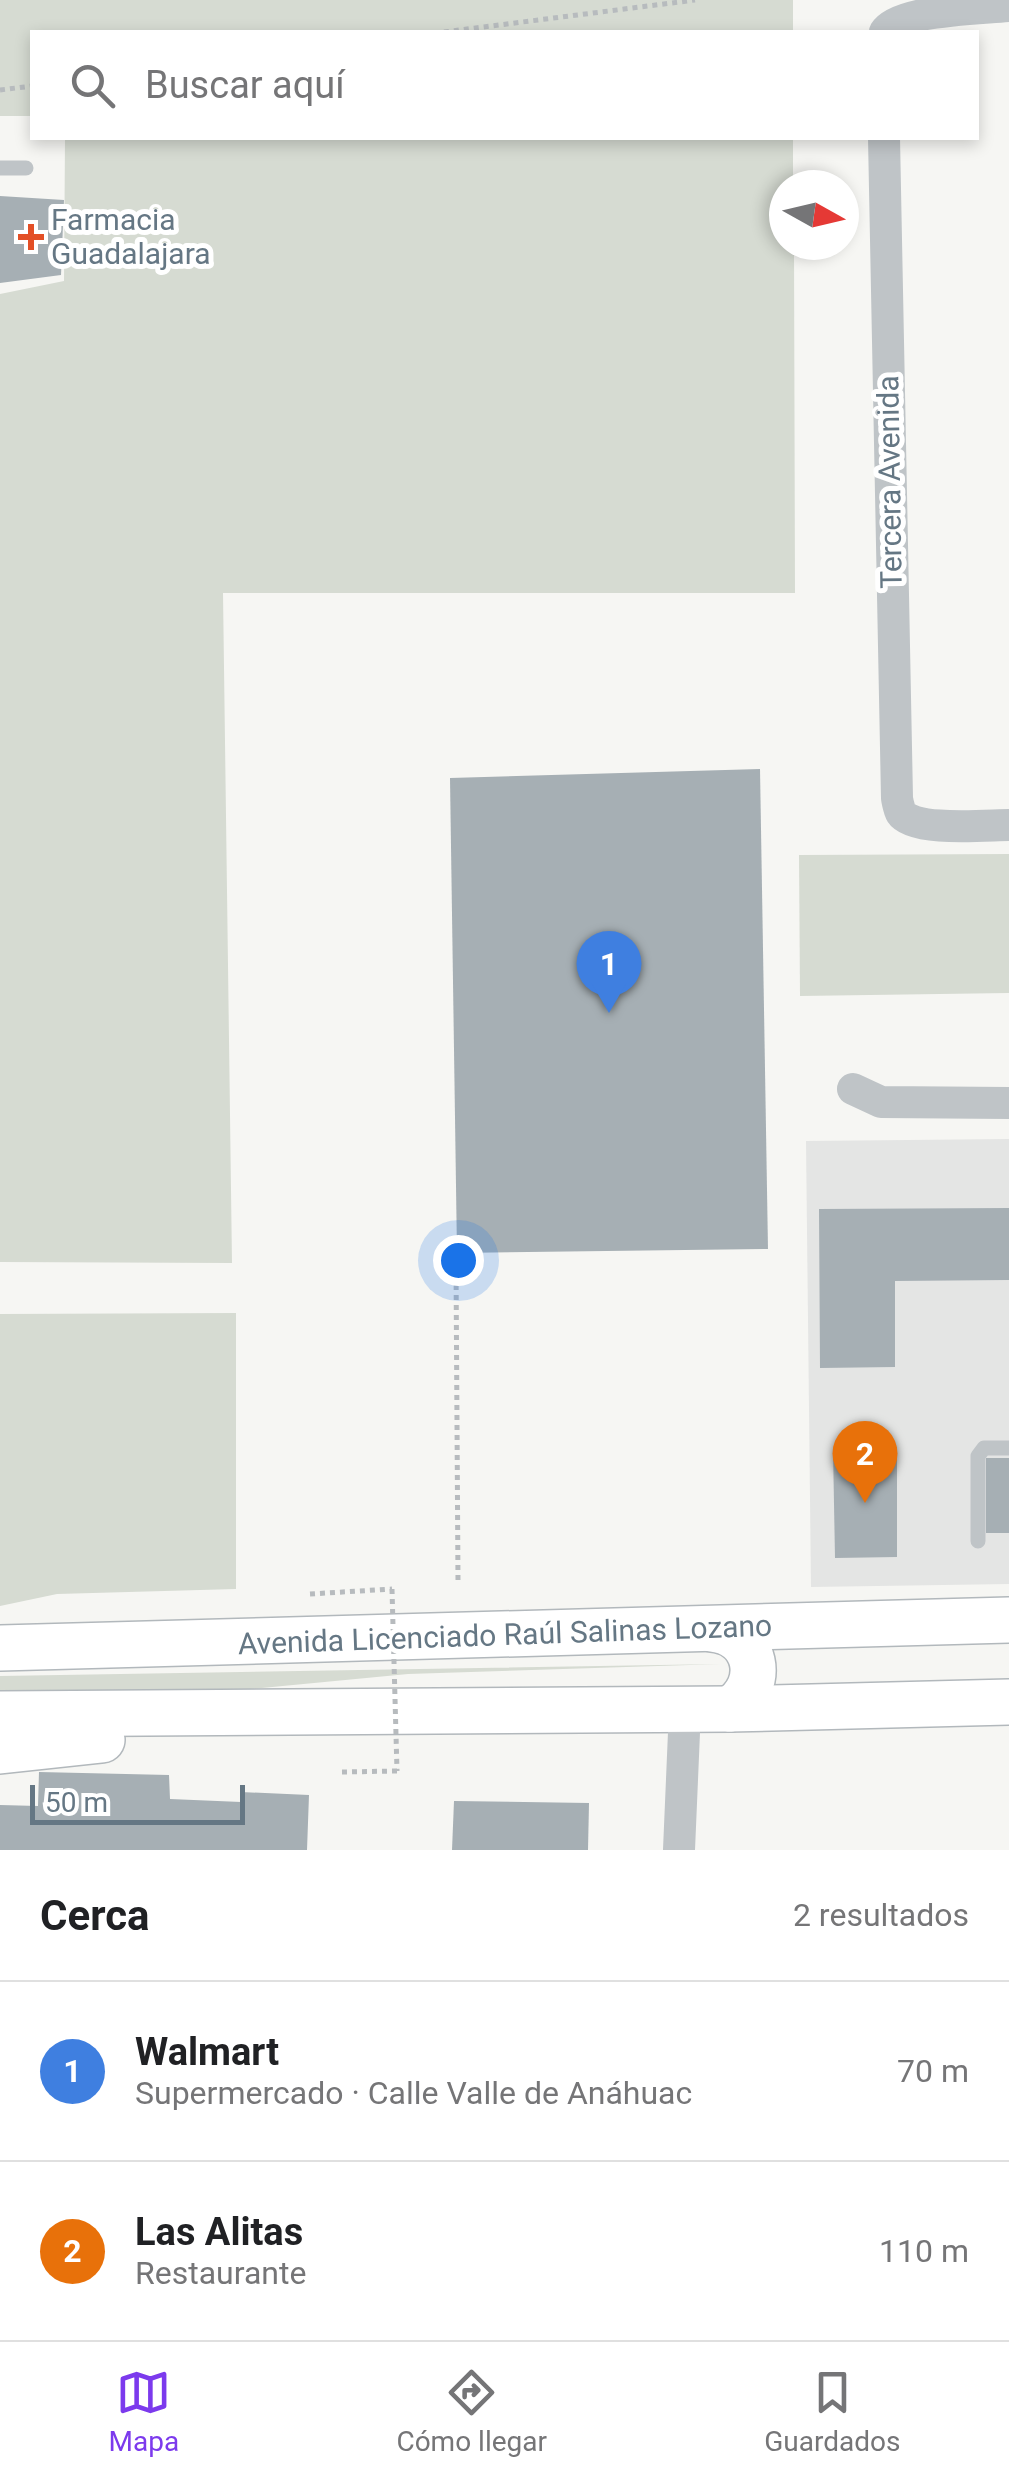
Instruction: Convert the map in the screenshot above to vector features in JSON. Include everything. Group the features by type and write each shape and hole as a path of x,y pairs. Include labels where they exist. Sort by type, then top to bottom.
{"main road":[{"name":"Avenida Licenciado Raúl Salinas Lozano","path":"0,1648 1009,1620"},
{"path":"712,1629 736,1636 754,1662 754,1678 748,1692 730,1709"},
{"path":"0,1714 730,1709 1009,1702"},
{"path":"0,1751 169,1734 245,1713"}],"street":[{"path":"887,28 906,18 1009,6"},
{"name":"Tercera Avenida","path":"884,140 896,782 900,813 910,821 928,825 1009,825"},
{"path":"853,1089 881,1102 1009,1103"},
{"path":"680,1850 685,1709"}],"lane":[{"path":"0,168 26,168"},
{"path":"978,1542 978,1456 987,1447 1009,1448"}],"path":[{"path":"460,30 694,0"},
{"path":"0,90 30,86"},
{"path":"456,1266 458,1582"},
{"path":"310,1594 392,1589 396,1771 342,1772"}],"shaded area":[{"path":"0,0 793,0 793,30 30,30 30,116 0,116"},
{"path":"65,140 793,140 793,170 769,170 769,260 794,260 795,593 223,593 232,1263 0,1262 0,294 64,281"},
{"path":"1009,854 1009,993 800,996 799,855"},
{"path":"1009,1139 1009,1584 811,1587 806,1141"},
{"path":"236,1313 236,1589 57,1594 0,1606 0,1314"},
{"path":"721,1664 408,1674 240,1690 0,1695 0,1676"}],"building":[{"name":"Farmacia Guadalajara","path":"0,196 64,200 61,275 0,283"},
{"path":"760,769 768,1249 457,1253 450,778"},
{"path":"1009,1208 1009,1280 895,1281 895,1367 820,1368 819,1209"},
{"path":"897,1447 897,1557 835,1558 833,1449"},
{"path":"986,1458 1009,1458 1009,1533 986,1533"},
{"path":"39,1772 169,1775 170,1799 241,1802 241,1792 309,1795 307,1850 0,1850 0,1805 38,1806"},
{"path":"454,1801 589,1803 588,1850 452,1850"}],"place":[{"name":"Farmacia Guadalajara","path":"31,237"},
{"name":"Walmart","path":"609,1013"},
{"name":"Las Alitas","path":"865,1503"}]}
